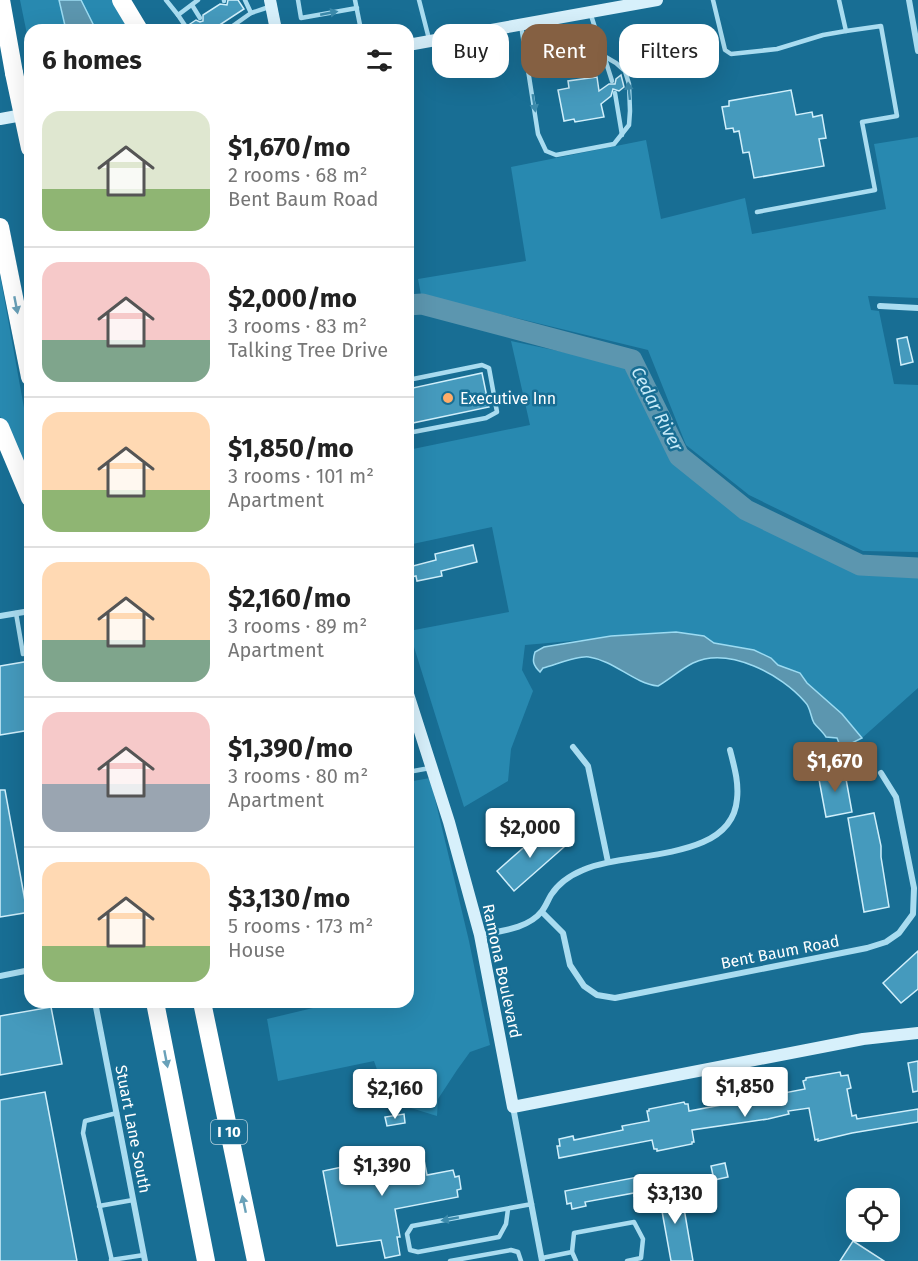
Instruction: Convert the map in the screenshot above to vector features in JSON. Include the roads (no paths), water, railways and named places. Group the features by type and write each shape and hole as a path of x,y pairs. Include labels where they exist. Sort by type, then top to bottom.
{"highway":[{"path":"1,0 24,120"},
{"path":"121,0 135,24"},
{"path":"0,227 24,347"},
{"path":"0,427 24,484"},
{"path":"156,1008 206,1261"},
{"name":"I 10","path":"203,1008 256,1261"}],"street":[{"path":"526,24 657,0"},
{"path":"909,0 918,51"},
{"path":"271,3 275,24"},
{"path":"414,44 521,25"},
{"path":"0,119 24,114"},
{"path":"880,306 918,308"},
{"path":"0,616 24,612"},
{"name":"Ramona Boulevard","path":"414,712 433,767 480,935 542,1260"},
{"path":"573,747 588,766 608,862"},
{"path":"480,935 517,927 542,912 552,893 565,880 584,869 608,862 699,845 719,835 732,821 738,801 738,782 730,750"},
{"name":"Bent Baum Road","path":"542,912 562,933 570,965 584,986 597,995 615,998 867,948 886,942 899,933 913,914 914,888 896,797 881,773"},
{"path":"0,976 24,971"},
{"name":"Stuart Lane South","path":"96,1008 144,1258"},
{"path":"513,1107 863,1039 918,1033"}],"lane":[{"path":"166,0 184,24"},
{"path":"178,15 198,0"},
{"path":"245,0 251,13"},
{"path":"298,0 301,18 357,8"},
{"path":"355,0 360,24"},
{"path":"419,0 429,42"},
{"path":"713,0 725,50 731,54 777,49 823,35 881,26 897,116 862,122 875,190 757,212"},
{"path":"839,0 846,31"},
{"path":"235,24 271,3"},
{"path":"192,5 200,18"},
{"path":"590,12 594,24"},
{"path":"234,15 238,22"},
{"path":"530,78 538,134 546,151 556,155 614,144 622,135 630,118 629,84 625,71 607,58"},
{"path":"607,65 612,81"},
{"path":"615,93 622,135"},
{"path":"414,379 482,365 489,368 497,412 486,418 414,432"},
{"path":"16,613 23,654"},
{"path":"414,771 433,767"},
{"path":"117,1113 86,1121 83,1133 111,1261 144,1258"},
{"path":"99,1206 133,1200"},
{"path":"508,1209 506,1224 499,1237 418,1252 410,1250 407,1234 412,1226 531,1204"},
{"path":"576,1261 572,1252 574,1233 634,1222 643,1239 641,1258 627,1261"},
{"path":"450,1261 511,1250 518,1252 521,1261"},
{"path":"542,1260 572,1252"},
{"path":"484,1254 486,1261"}],"waterway":[{"name":"Cedar River","path":"414,305 422,304 632,360 679,456 746,510 860,565 918,568"}],"place":[{"name":"Executive Inn","path":"448,398"}]}
